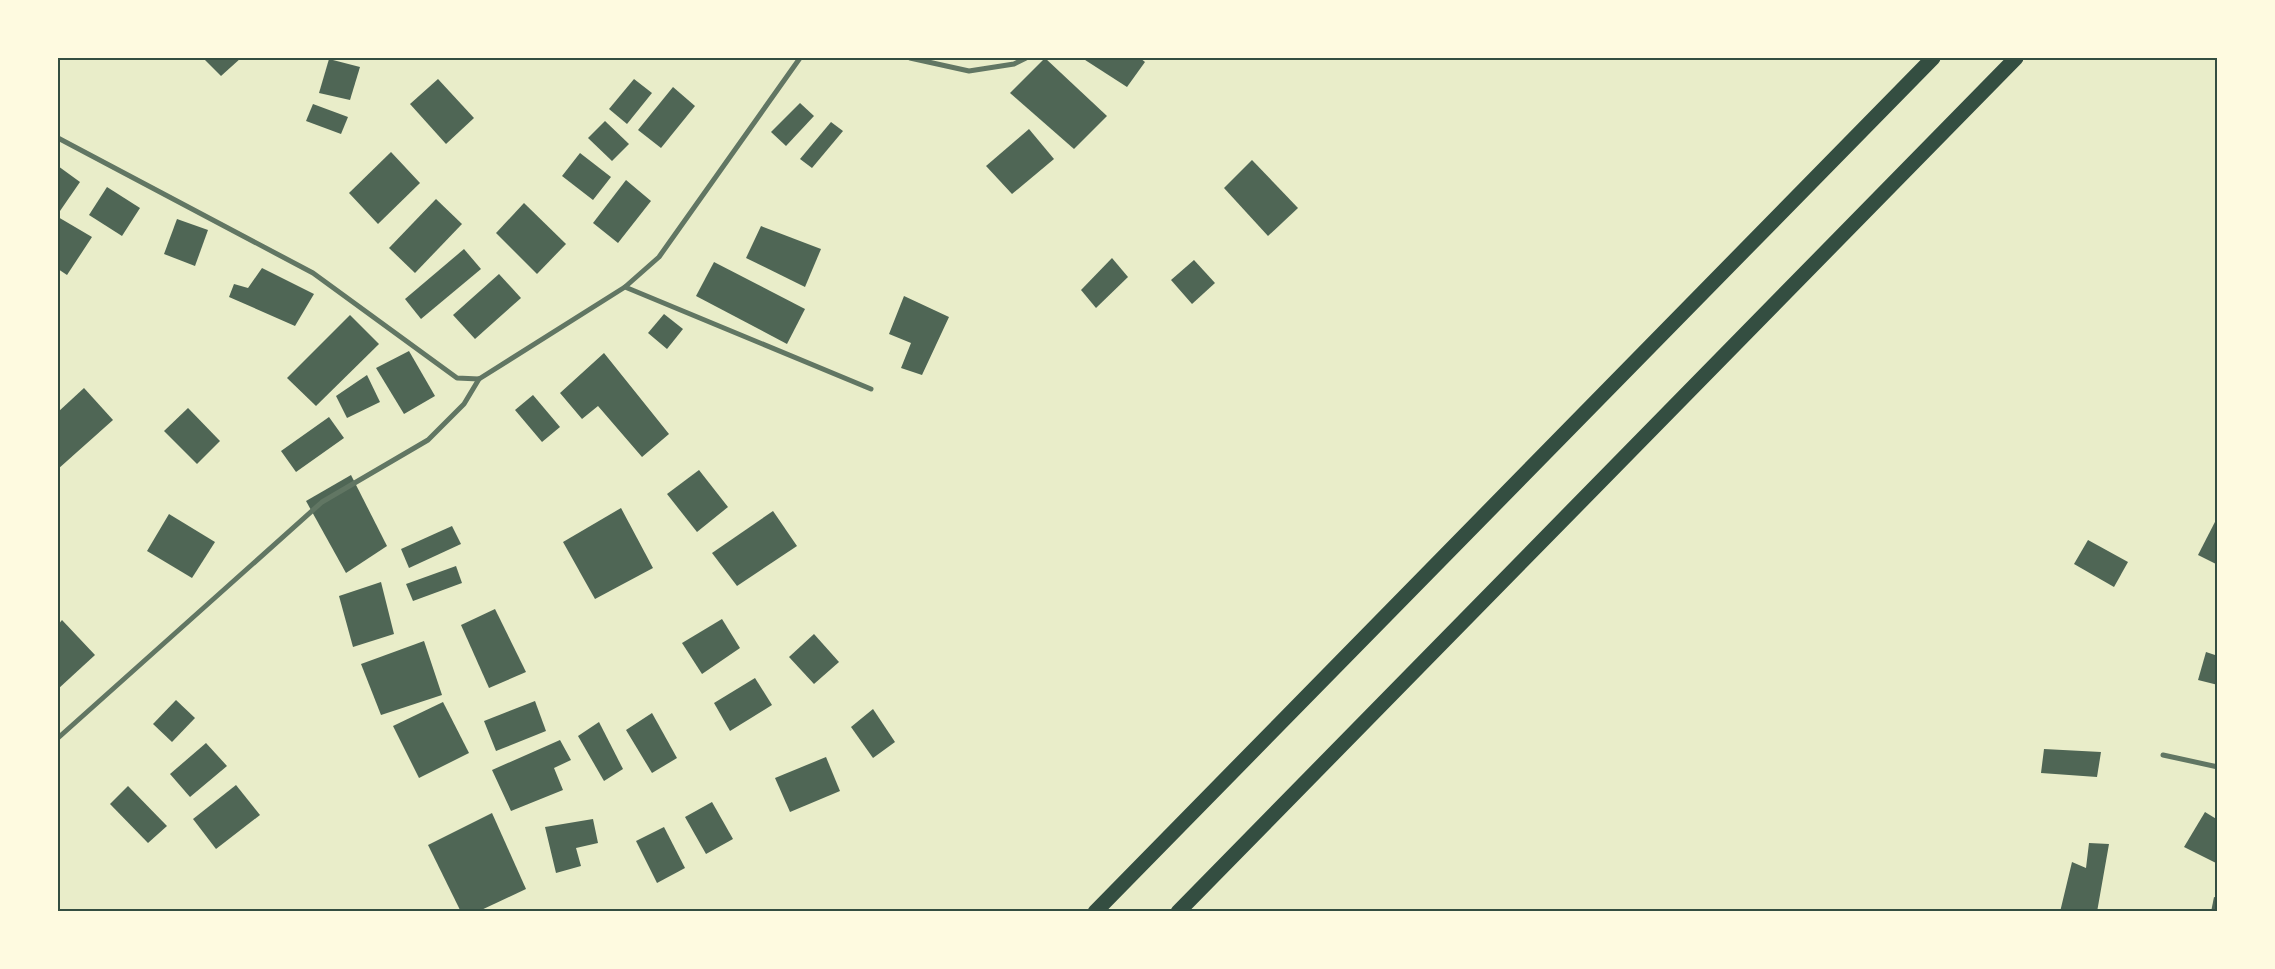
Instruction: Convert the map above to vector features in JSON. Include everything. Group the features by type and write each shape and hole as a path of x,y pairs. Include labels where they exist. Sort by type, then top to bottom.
{"highway":[{"path":"1095,912 1933,58"},
{"path":"1178,912 2016,58"}],"street":[{"path":"58,738 322,502 428,440 464,404 479,379 625,287 659,257 800,58"},
{"path":"910,58 969,71 1014,64 1026,58"},
{"path":"58,138 313,273 457,378 479,379"},
{"path":"625,287 872,389"},
{"path":"2163,755 2218,766"}],"building":[{"path":"203,58 241,58 221,76"},
{"path":"1045,58 1107,116 1074,149 1010,93"},
{"path":"1082,58 1140,58 1145,62 1127,87"},
{"path":"329,59 360,67 350,100 319,93"},
{"path":"438,79 474,118 446,144 410,104"},
{"path":"634,79 652,93 627,124 609,109"},
{"path":"673,87 695,106 661,148 638,130"},
{"path":"800,103 814,116 786,146 771,132"},
{"path":"313,104 348,117 341,134 306,121"},
{"path":"605,121 629,144 612,161 588,138"},
{"path":"831,122 843,131 812,168 800,159"},
{"path":"1029,129 1054,159 1012,194 986,166"},
{"path":"391,152 420,183 378,224 349,193"},
{"path":"580,153 611,177 593,200 562,176"},
{"path":"1252,160 1298,208 1268,236 1224,188"},
{"path":"58,166 80,182 60,211 58,209"},
{"path":"626,180 651,201 618,243 593,223"},
{"path":"107,187 140,208 122,236 89,215"},
{"path":"436,199 462,224 415,273 389,248"},
{"path":"524,203 566,244 537,274 496,233"},
{"path":"58,217 92,237 67,275 58,269"},
{"path":"177,219 208,230 195,266 164,254"},
{"path":"761,226 821,249 805,287 746,258"},
{"path":"464,249 481,269 421,319 405,299"},
{"path":"1112,258 1128,277 1096,308 1081,290"},
{"path":"1194,260 1215,283 1192,304 1171,280"},
{"path":"714,262 805,309 787,344 696,296"},
{"path":"262,268 314,294 295,326 229,297 234,284 248,288"},
{"path":"499,274 521,298 475,339 453,315"},
{"path":"904,296 949,317 922,375 901,368 911,343 889,334"},
{"path":"664,314 683,329 667,349 648,333"},
{"path":"350,315 379,344 316,406 287,378"},
{"path":"409,351 435,396 404,414 376,368"},
{"path":"604,353 669,434 642,457 598,406 582,419 560,393"},
{"path":"367,375 380,402 347,418 336,396"},
{"path":"84,388 113,420 58,469 58,412"},
{"path":"533,395 560,427 542,442 515,410"},
{"path":"188,408 220,441 197,464 164,431"},
{"path":"329,417 344,438 296,472 281,451"},
{"path":"699,470 728,507 697,532 667,494"},
{"path":"351,475 387,546 346,573 306,501"},
{"path":"621,508 653,568 595,599 563,542"},
{"path":"773,511 797,546 737,586 712,553"},
{"path":"169,514 215,542 192,578 147,551"},
{"path":"2218,516 2218,565 2198,555"},
{"path":"452,526 461,544 409,568 401,549"},
{"path":"2088,540 2128,562 2114,587 2074,564"},
{"path":"456,566 462,583 413,601 406,584"},
{"path":"381,582 394,634 353,647 339,596"},
{"path":"495,609 526,672 489,688 461,625"},
{"path":"722,619 740,648 702,674 682,643"},
{"path":"62,620 95,655 58,689 58,625"},
{"path":"814,634 839,662 814,684 789,657"},
{"path":"424,641 442,695 381,715 361,664"},
{"path":"2206,652 2218,656 2218,685 2198,680"},
{"path":"755,678 772,705 730,731 714,703"},
{"path":"176,700 195,718 172,742 153,724"},
{"path":"535,701 546,731 496,751 484,721"},
{"path":"443,702 469,753 419,778 393,726"},
{"path":"873,709 895,742 873,758 851,727"},
{"path":"652,713 677,758 652,773 626,730"},
{"path":"599,722 623,769 604,781 578,736"},
{"path":"560,740 571,760 554,768 563,790 511,811 492,770"},
{"path":"206,743 227,766 190,797 170,774"},
{"path":"2044,749 2101,752 2097,777 2041,773"},
{"path":"826,757 840,791 790,812 775,778"},
{"path":"236,785 260,815 216,849 193,819"},
{"path":"128,786 167,826 148,843 110,804"},
{"path":"712,802 733,839 706,854 685,817"},
{"path":"2205,812 2218,820 2218,864 2184,847"},
{"path":"492,813 526,889 477,912 461,912 428,845"},
{"path":"593,819 598,843 576,848 581,866 556,873 545,827"},
{"path":"664,827 685,868 657,883 636,841"},
{"path":"2089,843 2109,844 2097,912 2060,912 2072,862 2086,868"},
{"path":"2214,897 2218,898 2218,912 2211,912"}]}
